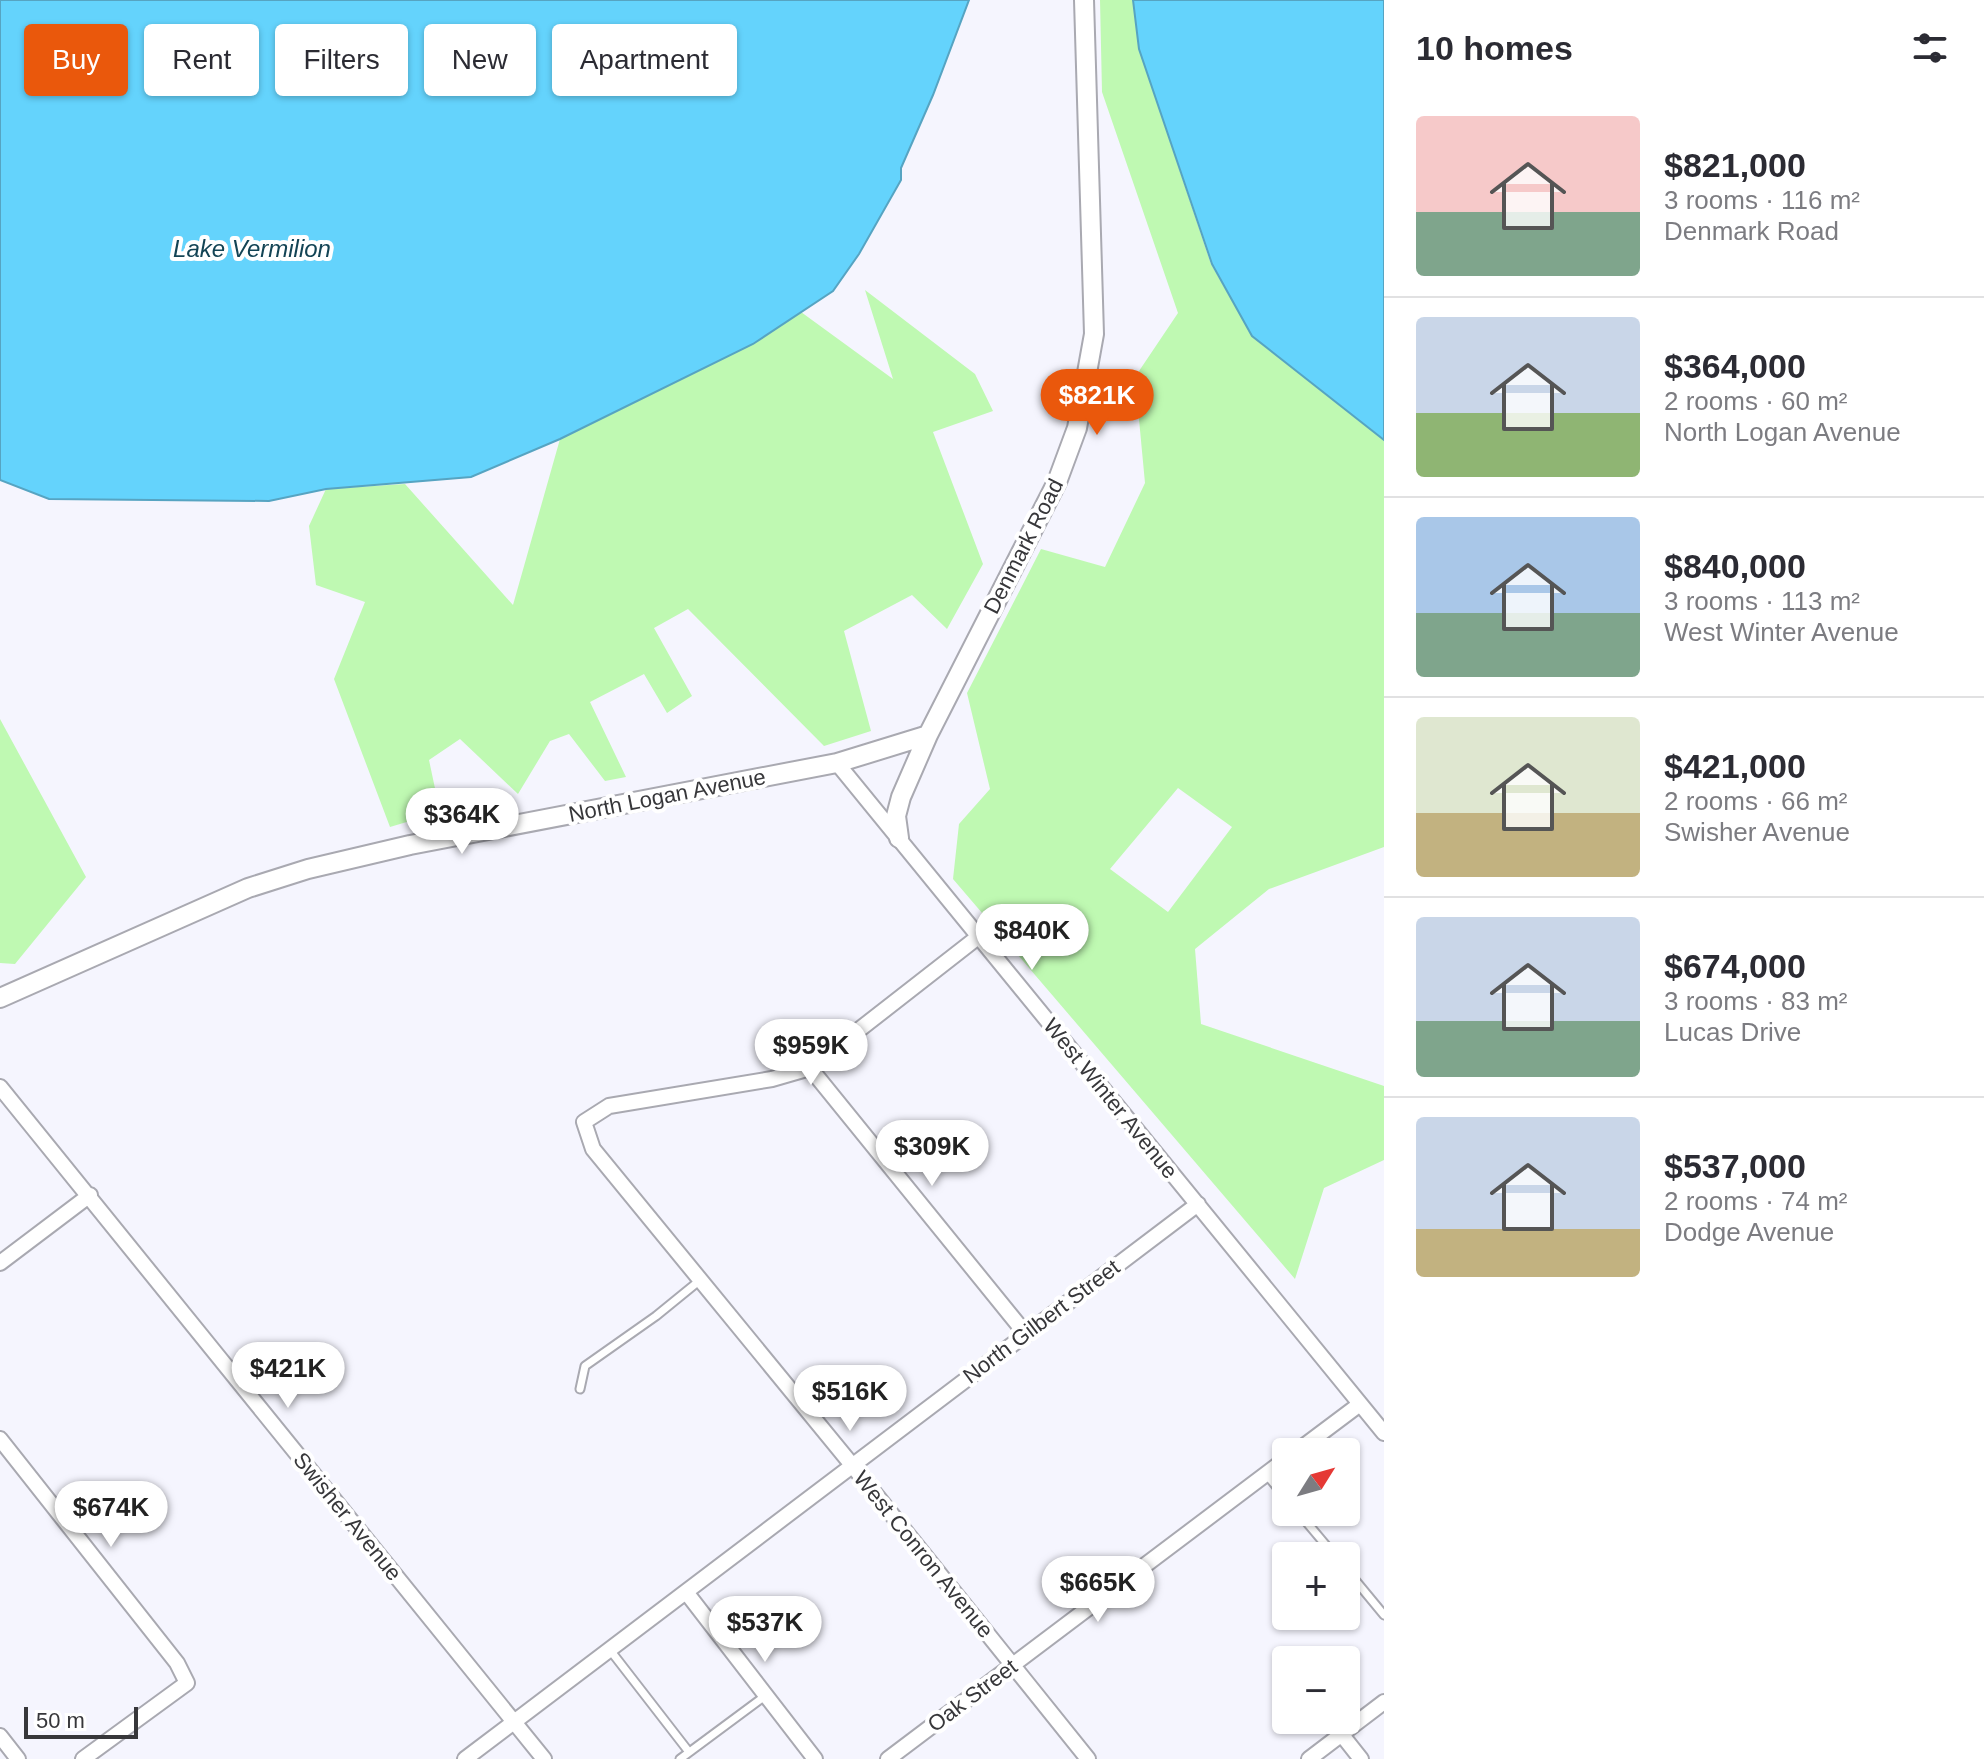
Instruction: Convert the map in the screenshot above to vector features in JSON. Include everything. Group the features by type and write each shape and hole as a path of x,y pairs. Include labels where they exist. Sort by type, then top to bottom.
{"street":[{"name":"Denmark Road","path":"899,838 896,816 901,797 928,735 1057,482 1077,428 1094,334 1084,0"},
{"name":"North Logan Avenue","path":"0,998 248,888 308,869 410,845 837,763 928,735"},
{"name":"West Winter Avenue","path":"837,763 1384,1433"},
{"path":"978,937 810,1068 1025,1333"},
{"name":"West Conron Avenue","path":"810,1068 772,1079 609,1106 584,1122 593,1149 1088,1759"},
{"name":"Swisher Avenue","path":"0,1087 544,1759"},
{"path":"0,1263 90,1195"},
{"name":"North Gilbert Street","path":"465,1759 1198,1204"},
{"path":"1315,1438 1360,1404"},
{"path":"0,1439 177,1663 187,1683 83,1759"},
{"name":"Oak Street","path":"888,1759 1272,1470"},
{"path":"686,1592 815,1759"},
{"path":"1309,1759 1384,1702"},
{"path":"1342,1735 1361,1759"},
{"path":"0,1736 18,1759"}],"lane":[{"path":"580,1389 585,1366 699,1281"},
{"path":"1266,1474 1272,1481"},
{"path":"1310,1526 1323,1542"},
{"path":"1360,1586 1384,1615"},
{"path":"609,1649 689,1752"},
{"path":"680,1759 766,1696"}],"green space":[{"path":"1100,0 1133,0 1139,49 1211,264 1252,336 1384,440 1384,847 1269,889 1195,949 1201,1024 1384,1086 1384,1160 1324,1188 1295,1279 953,879 959,824 990,789 967,693 1041,549 1105,567 1145,483 1135,377 1178,313 1102,92","holes":["1178,788 1232,827 1168,912 1110,869"]},
{"path":"865,290 975,374 993,411 933,432 983,564 947,629 912,595 844,631 871,731 824,746 688,609 654,628 692,696 667,713 644,674 590,702 626,777 605,781 569,734 550,741 518,794 460,739 429,760 440,812 390,827 334,679 365,602 316,585 309,526 326,489 405,484 513,605 560,439 753,344 801,312 893,379"},
{"path":"0,719 86,877 15,964 0,963"}],"water":[{"name":"Lake Vermilion","path":"0,0 969,0 901,168 901,180 859,254 833,291 753,344 560,439 471,477 326,489 269,501 49,499 0,480"},
{"path":"1133,0 1384,0 1384,440 1252,336 1212,264 1139,49"}]}
